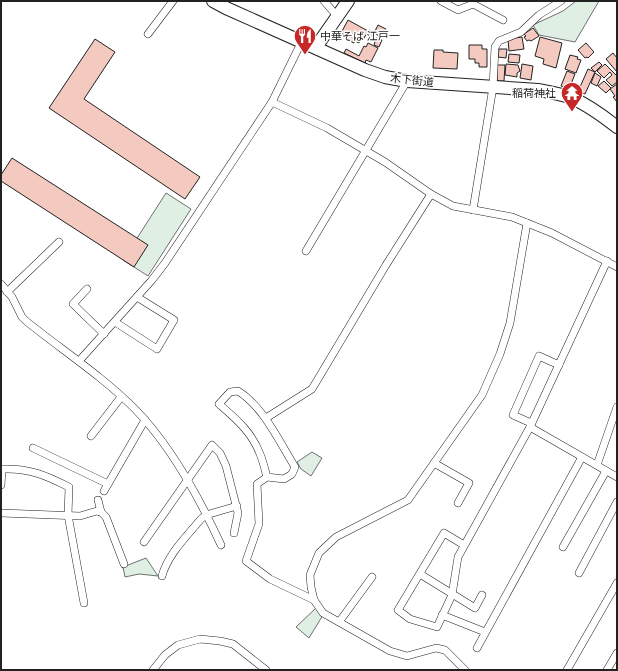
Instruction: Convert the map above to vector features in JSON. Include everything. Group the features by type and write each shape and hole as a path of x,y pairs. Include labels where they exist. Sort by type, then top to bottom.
{"main road":[{"name":"木下街道","path":"214,1 226,8 375,74 407,81 538,90 571,98 589,107 617,127"},
{"path":"316,47 348,1"}],"street":[{"path":"148,34 173,1"},
{"path":"324,1 338,16"},
{"path":"441,1 458,10 473,4 503,20"},
{"path":"473,210 493,87 495,47 499,41 521,32 539,15 561,1"},
{"path":"79,361 137,297 165,263 272,102 302,41"},
{"path":"306,252 407,81"},
{"path":"272,102 327,128 385,162 431,194 453,206 512,217 527,222 552,233 617,267"},
{"path":"266,418 312,389 386,265 431,194"},
{"path":"465,670 445,650 436,648 407,656 390,651 323,613 314,600 310,587 310,575 319,553 336,537 408,500 482,395 500,354 510,323 527,222"},
{"path":"7,292 59,242"},
{"path":"464,545 444,534 398,610 410,619 437,627 452,595 458,556 530,425 607,261"},
{"path":"1,284 26,321 55,345 79,361 145,420 188,481 221,545"},
{"path":"87,288 73,304 104,334"},
{"path":"114,322 157,349 174,320 137,297"},
{"path":"559,365 539,356 513,415 617,477"},
{"path":"267,478 260,452 251,436 238,421 218,404 230,392 238,391 245,395 266,418 295,467 292,474 284,480 267,478 257,484 259,524 246,561 270,579 314,600"},
{"path":"91,436 121,397"},
{"path":"598,465 617,407"},
{"path":"104,491 145,420"},
{"path":"144,542 212,445 220,453 226,466 238,512 234,533"},
{"path":"33,448 108,484"},
{"path":"477,648 582,457"},
{"path":"434,463 469,483 458,504"},
{"path":"1,485 2,469 16,469 41,473 69,487 68,515 84,602"},
{"path":"563,547 606,471"},
{"path":"98,500 101,512 106,517 124,564"},
{"path":"579,573 617,502"},
{"path":"162,576 165,566 170,558 201,519 206,515 236,506"},
{"path":"1,513 80,516 97,511 101,512"},
{"path":"420,574 475,608 482,595"},
{"path":"339,622 372,577"},
{"path":"567,670 617,583"},
{"path":"442,615 485,632"},
{"path":"153,670 165,655 178,645 200,639 233,644 266,670"},
{"path":"607,670 617,653"}],"green space":[{"path":"576,1 599,1 575,42 539,35 533,25 563,11"},
{"path":"166,193 191,209 148,276 123,260"},
{"path":"312,452 322,458 311,476 301,469 297,462"},
{"path":"146,558 158,576 139,574 125,577 123,567"},
{"path":"316,608 323,615 309,638 296,627"}],"building":[{"path":"348,20 368,31 363,40 361,39 359,43 355,41 354,43 346,39 348,37 341,33"},
{"path":"378,25 386,29 383,35 380,34 379,36 374,33"},
{"path":"533,28 539,36 531,41 527,41 524,34"},
{"path":"369,30 374,33 371,37 367,35"},
{"path":"522,37 524,49 509,51 508,39"},
{"path":"540,37 562,43 556,68 543,64 544,59 535,56"},
{"path":"376,38 382,40 379,47 374,45"},
{"path":"95,39 115,52 84,99 200,177 185,199 49,108"},
{"path":"368,43 378,48 371,62 366,60 365,63 344,53 346,49 359,56 364,46 366,47"},
{"path":"586,43 594,52 588,58 585,58 578,50"},
{"path":"469,45 482,45 482,49 487,49 487,67 479,67 479,63 475,63 475,59 469,59"},
{"path":"499,49 507,49 506,58 498,57"},
{"path":"434,50 458,53 457,69 433,68"},
{"path":"613,53 617,58 617,72 606,59"},
{"path":"509,54 520,55 519,63 508,62"},
{"path":"570,55 578,57 577,59 581,60 576,73 565,69"},
{"path":"599,62 602,65 595,72 591,68"},
{"path":"506,64 518,65 520,71 517,73 517,77 505,75"},
{"path":"522,64 533,66 531,80 520,78"},
{"path":"605,64 617,76 617,82 612,86 606,80 612,75 610,72 604,78 597,71"},
{"path":"497,65 505,65 504,81 497,81"},
{"path":"588,69 595,72 585,94 580,92 580,87"},
{"path":"567,71 575,74 569,89 561,86"},
{"path":"595,73 601,77 597,86 591,83"},
{"path":"604,81 611,88 606,93 598,86"},
{"path":"617,84 617,102 610,89"},
{"path":"12,158 148,245 134,267 1,181 1,175"}],"place":[{"name":"中華そば 江戸一","path":"305,56"},
{"name":"稲荷神社","path":"572,112"}]}
